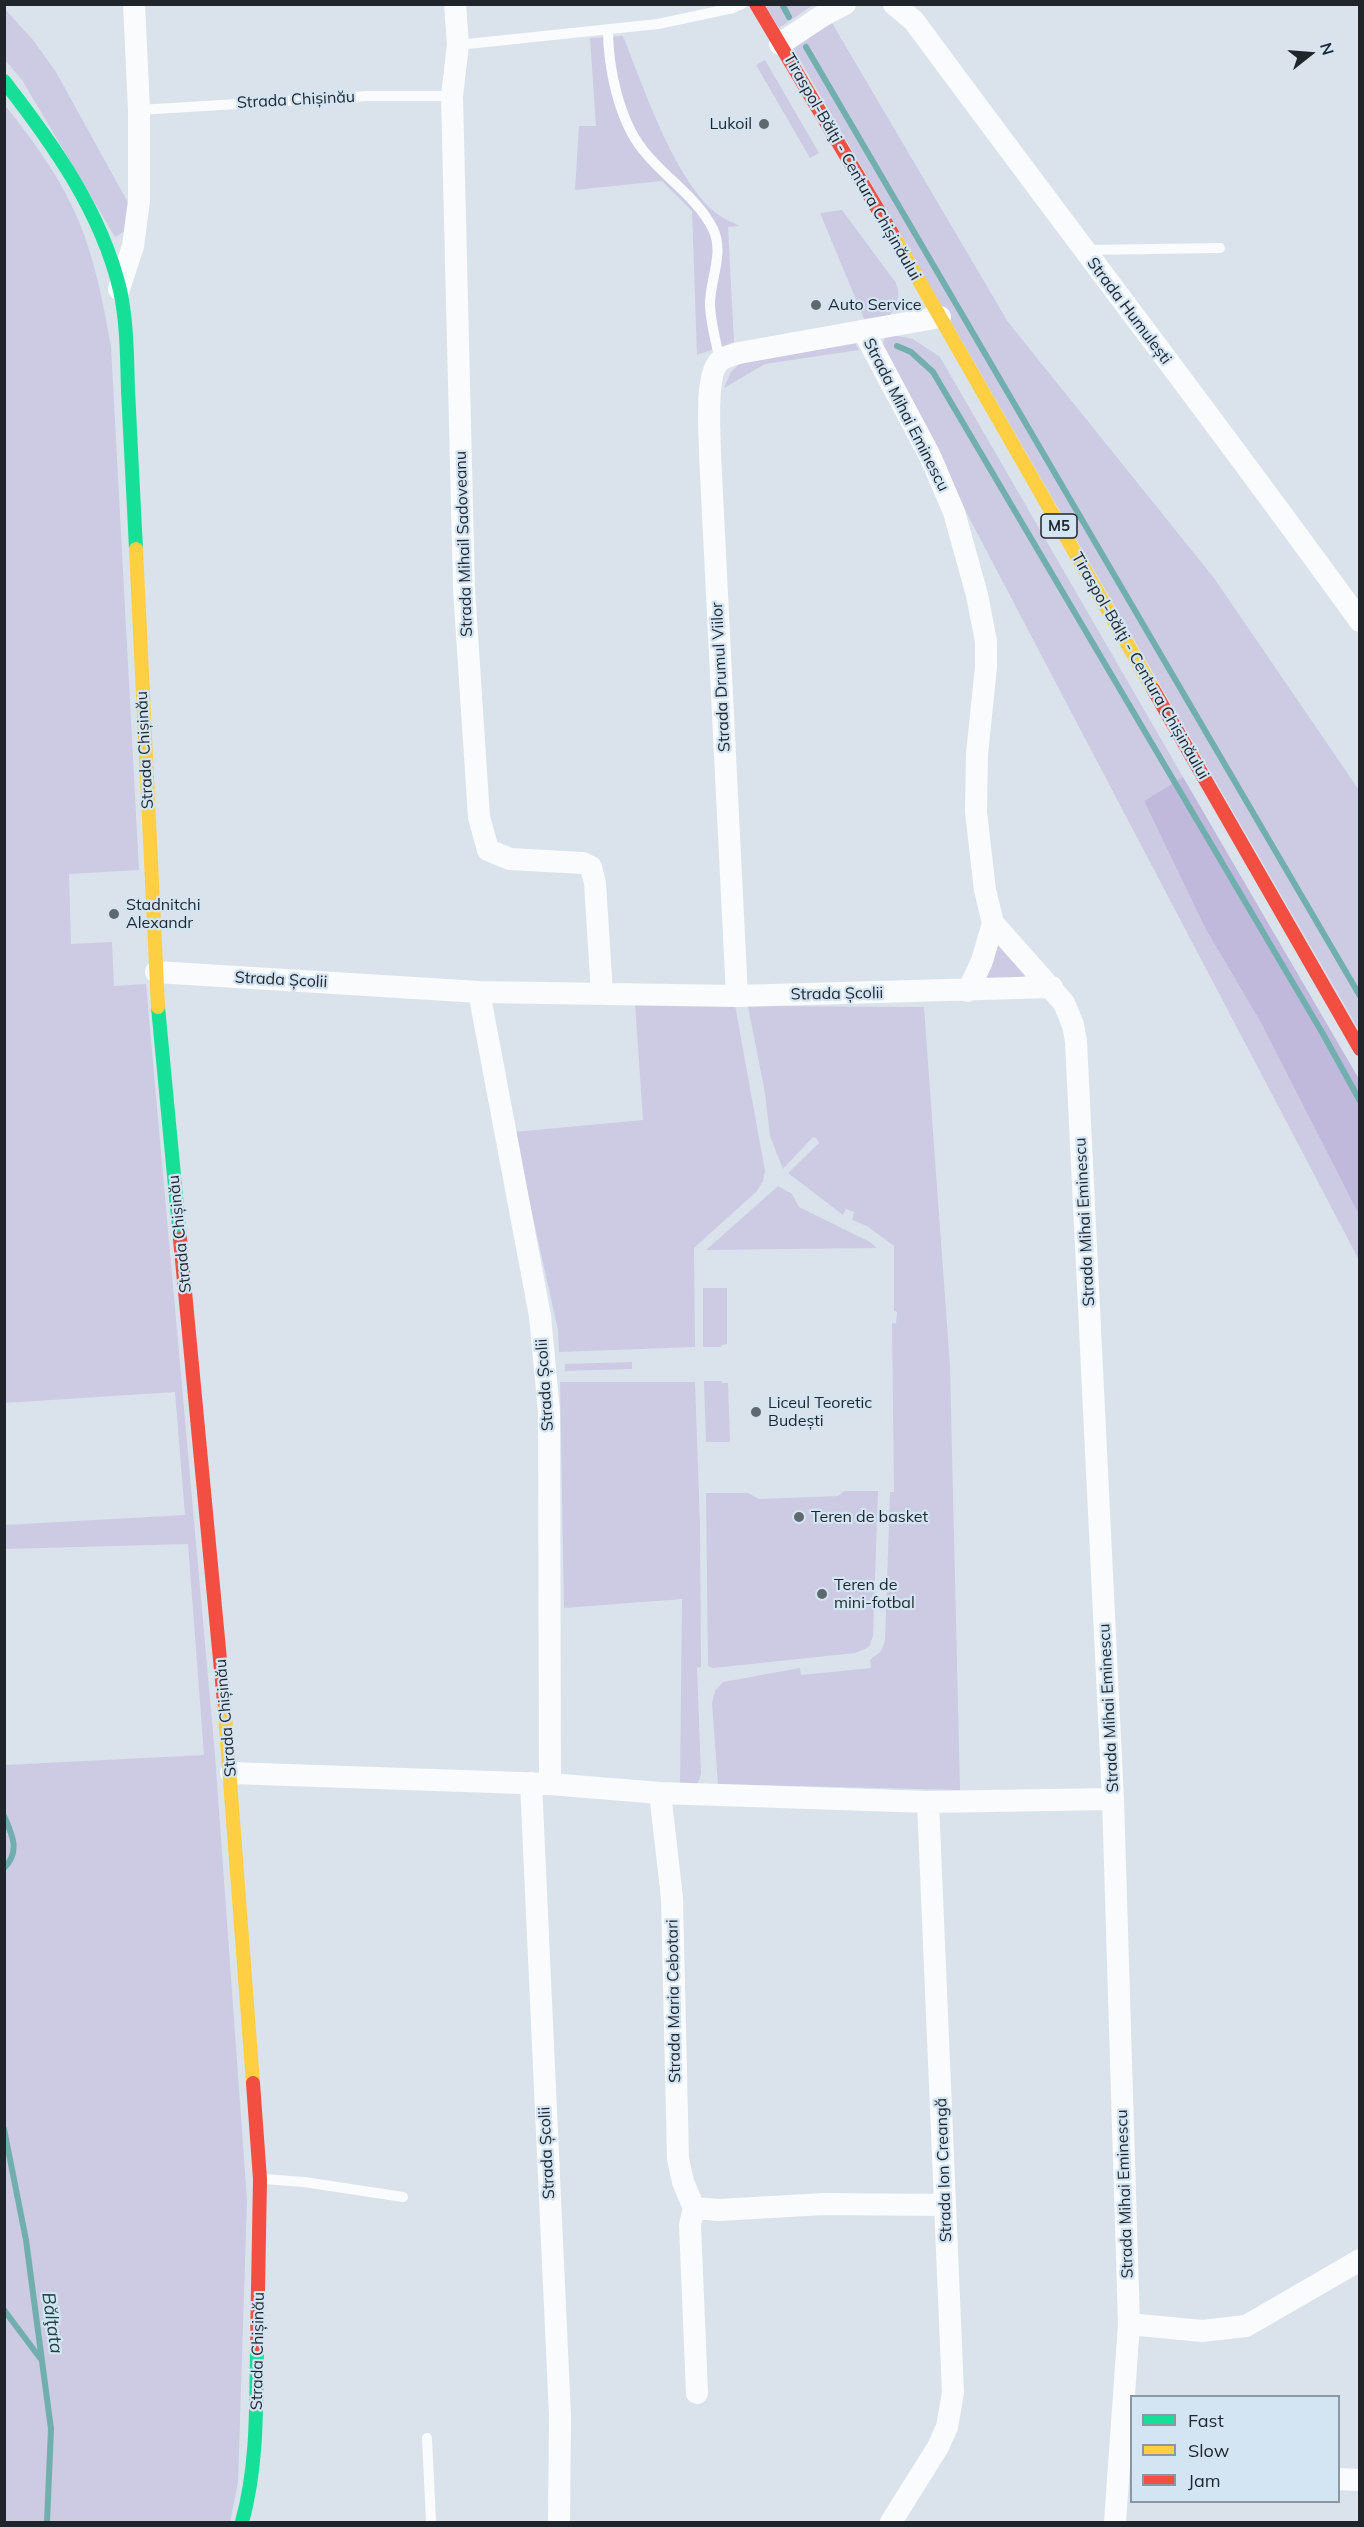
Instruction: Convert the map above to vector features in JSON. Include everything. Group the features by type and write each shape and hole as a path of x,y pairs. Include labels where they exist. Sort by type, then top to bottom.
{"main road":[{"name":"Tiraspol-Bălţi - Centura Chișinăului","path":"756,4 940,317 1359,1049"},
{"name":"Strada Chișinău","path":"4,81 41,127 73,179 104,241 119,289 127,365 156,972 231,1773 260,2178 256,2422 247,2504 242,2523"}],"street":[{"name":"Strada Chișinău","path":"119,289 133,246 139,201 139,110 134,4"},
{"name":"Strada Mihail Sadoveanu","path":"455,4 458,45 452,96 464,589 479,817 488,850 510,859 583,862 591,867 595,883 602,993"},
{"path":"780,44 823,10 845,4"},
{"name":"Strada Humulești","path":"894,4 914,21 1083,250 1245,462 1359,621"},
{"path":"720,360 739,353 940,317"},
{"name":"Strada Mihai Eminescu","path":"864,332 930,456 954,512 977,595 986,642 986,667 977,754 976,812 985,890 993,922 1064,1003 1076,1041 1113,1799 1129,2324 1126,2463 1115,2523"},
{"name":"Strada Drumul Viilor","path":"720,360 713,372 711,386 710,454 737,996"},
{"name":"Strada Mihai Eminescu","path":"968,991 982,962 993,922"},
{"name":"Strada Școlii","path":"156,972 479,992 737,996 1052,987"},
{"name":"Strada Școlii","path":"479,992 493,1078 540,1316 549,1411 541,1783 560,2416 559,2523"},
{"path":"231,1773 541,1783 660,1792 928,1802 1113,1799"},
{"name":"Strada Maria Cebotari","path":"660,1792 672,1898 678,2159 683,2182 694,2208 690,2225 697,2393"},
{"name":"Strada Ion Creangă","path":"891,2523 938,2447 946,2427 953,2393 928,1802"},
{"path":"694,2208 719,2210 824,2204 945,2205"},
{"path":"1129,2324 1202,2331 1246,2326 1359,2260"},
{"path":"1340,2479 1359,2480"}],"lane":[{"path":"458,45 658,24 733,9 742,4"},
{"name":"Strada Drumul Viilor","path":"608,29 608,44 622,114 643,150 694,202 714,231 717,258 710,305 720,360"},
{"name":"Strada Chișinău","path":"139,110 368,96 452,96"},
{"path":"1083,250 1220,248"},
{"path":"260,2178 304,2182 403,2197"},
{"path":"427,2438 431,2523"}],"shaded area":[{"path":"765,5 813,5 779,28"},
{"path":"4,8 33,40 56,72 131,208 125,231 115,237 22,80 5,60"},
{"path":"832,23 1008,322 1214,578 1359,790 1359,1030 793,48"},
{"path":"623,36 661,130 687,178 701,198 716,213 740,226 728,227 734,342 697,355 692,211 662,181 575,190 579,126 596,126 590,38"},
{"path":"765,60 819,153 810,158 756,65"},
{"path":"4,104 49,165 79,221 96,274 111,346 139,870 69,874 71,944 112,942 114,986 146,984 215,1755 247,2200 238,2483 230,2522 5,2522 5,1765 204,1755 188,1544 5,1549 5,1525 185,1515 175,1392 5,1403"},
{"path":"842,210 896,283 898,299 890,315 864,319 820,213"},
{"path":"894,335 913,339 940,357 1183,777 1144,801 1205,928 1261,1023 1359,1215 1359,1260 881,350 885,337"},
{"path":"854,341 859,350 765,364 724,388 731,372 741,362"},
{"path":"1183,777 1359,1079 1359,1215 1261,1023 1205,928 1144,801"},
{"path":"998,939 1025,975 1020,980 985,982"},
{"path":"635,1003 735,1005 765,1171 763,1181 756,1192 694,1248 695,1347 559,1352 558,1330 514,1132 643,1120"},
{"path":"748,1006 924,1007 950,1366 960,1790 718,1784 712,1703 715,1691 723,1682 800,1668 801,1675 871,1668 870,1660 881,1651 885,1641 890,1492 894,1492 892,1323 896,1323 897,1312 894,1311 894,1246 867,1226 852,1220 854,1212 846,1209 843,1215 788,1173 819,1143 816,1138 813,1137 783,1169 770,1136 765,1093"},
{"path":"778,1186 792,1194 799,1207 870,1242 877,1248 706,1250"},
{"path":"703,1288 727,1288 727,1344 721,1347 703,1347"},
{"path":"632,1362 632,1369 565,1371 565,1364"},
{"path":"704,1381 728,1383 730,1442 706,1442"},
{"path":"560,1382 695,1382 700,1525 701,1667 697,1668 701,1774 697,1785 680,1785 682,1599 564,1608"},
{"path":"844,1491 878,1491 873,1636 869,1647 855,1653 713,1668 708,1666 706,1493 748,1493 759,1499 838,1496"}],"waterway":[{"path":"782,4 789,17"},
{"path":"806,47 1360,996"},
{"path":"897,346 911,352 933,372 1323,1034 1360,1101"},
{"path":"4,1816 12,1836 14,1849 4,1868"},
{"name":"Bălţata","path":"4,2129 26,2240 51,2429 47,2522"},
{"path":"4,2310 40,2358"}],"traffic: fast":[{"path":"4,81 40,129 73,180 88,206 112,261 124,314 136,549"},
{"path":"158,1007 180,1239"},
{"path":"242,2522 254,2457 257,2346"}],"traffic: slow":[{"path":"893,235 1153,689"},
{"path":"136,549 158,1007"},
{"path":"224,1702 253,2083"}],"traffic: jam":[{"path":"756,4 893,235"},
{"path":"1153,689 1360,1049"},
{"path":"180,1239 224,1702"},
{"path":"253,2083 260,2179 257,2346"}],"place":[{"name":"Lukoil","path":"764,124"},
{"name":"Auto Service","path":"816,305"},
{"name":"Stadnitchi Alexandr","path":"114,914"},
{"name":"Liceul Teoretic Budești","path":"756,1412"},
{"name":"Teren de basket","path":"799,1517"},
{"name":"Teren de mini-fotbal","path":"822,1594"}]}
